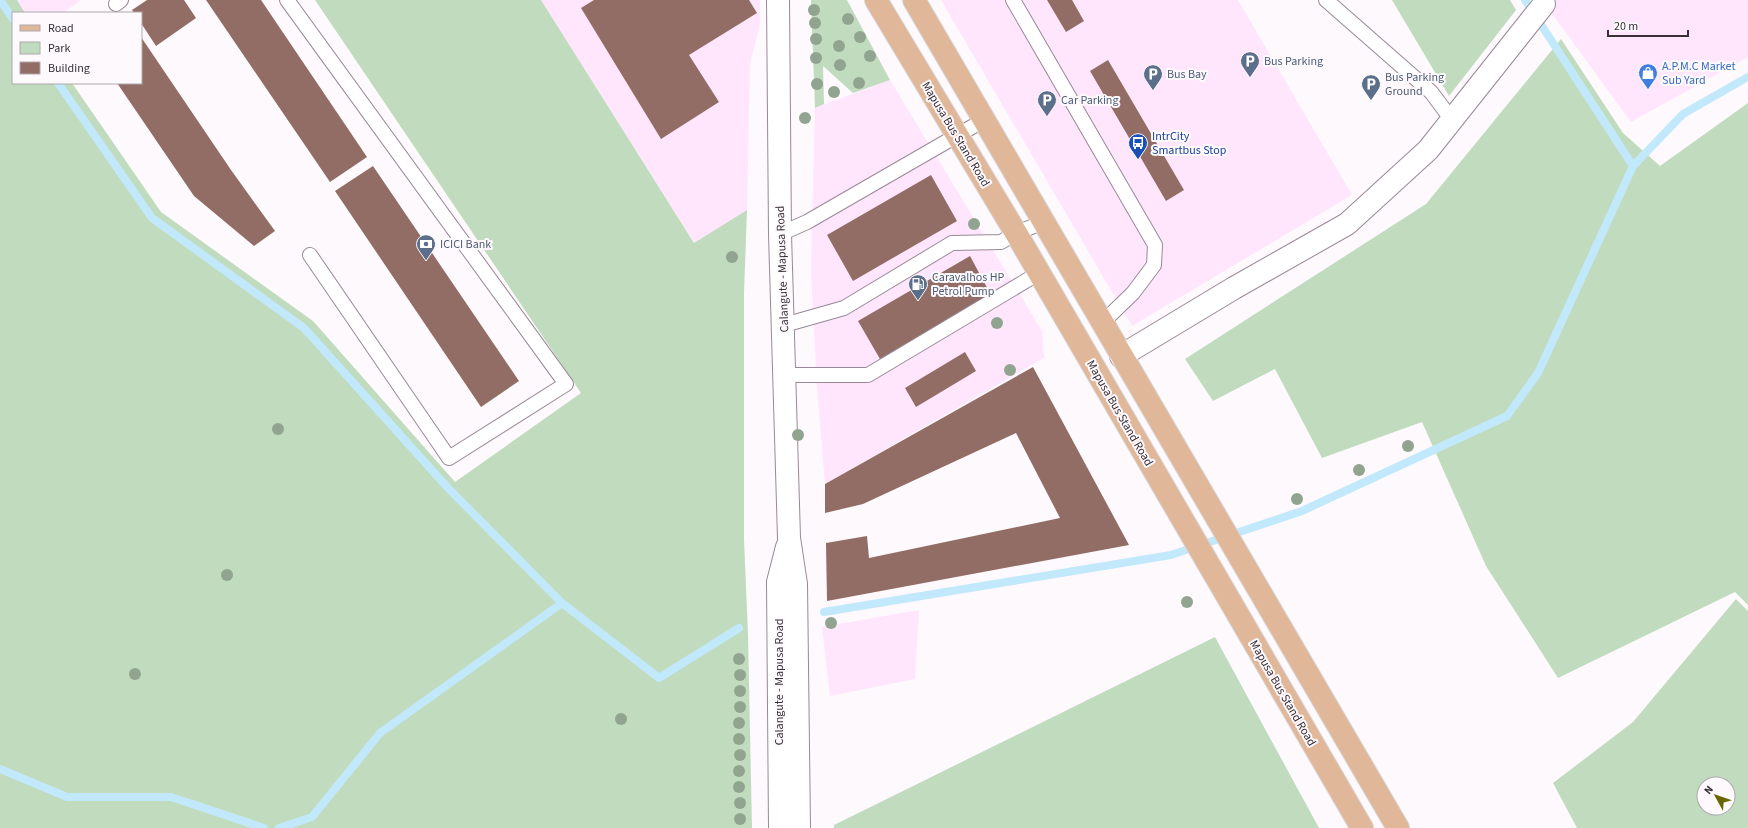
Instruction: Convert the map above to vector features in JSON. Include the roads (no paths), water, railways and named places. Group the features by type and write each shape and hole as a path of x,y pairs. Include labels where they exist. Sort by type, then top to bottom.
{"main road":[{"name":"Calangute - Mapusa Road","path":"778,0 780,234 784,325 789,538 796,584 799,828"},
{"name":"Mapusa Bus Stand Road","path":"876,0 1016,233 1362,828"},
{"path":"914,0 1398,828"},
{"path":"1121,356 1234,288 1347,224 1428,150 1544,2"},
{"name":"Calangute - Mapusa Road","path":"780,828 778,582 789,538"}],"lane":[{"path":"287,0 566,384 449,458 310,255"},
{"path":"1013,0 1155,245 1154,265 1133,293 1103,322"},
{"path":"1326,0 1431,92 1452,120"},
{"path":"780,234 807,222 984,120"},
{"path":"784,325 844,308 952,243 1001,242 1016,233 1044,222"},
{"path":"785,375 868,375 1039,273"}],"waterway":[{"path":"0,0 12,18"},
{"path":"1525,0 1633,166"},
{"path":"824,612 1171,555 1302,511 1507,416 1538,373 1633,166 1683,114 1748,77"},
{"path":"59,84 152,218 304,328 448,488 562,603 659,678 739,628"},
{"path":"279,828 312,817 380,733 562,603"},
{"path":"0,769 67,797 171,797 264,828"}],"place":[{"name":"Bus Parking","path":"1250,78"},
{"name":"A.P.M.C Market Sub Yard","path":"1648,90"},
{"name":"Bus Bay","path":"1153,91"},
{"name":"Bus Parking Ground","path":"1371,101"},
{"name":"Car Parking","path":"1047,117"},
{"name":"IntrCity Smartbus Stop","path":"1138,160"},
{"name":"ICICI Bank","path":"426,261"},
{"name":"Caravalhos HP Petrol Pump","path":"918,301"}]}
